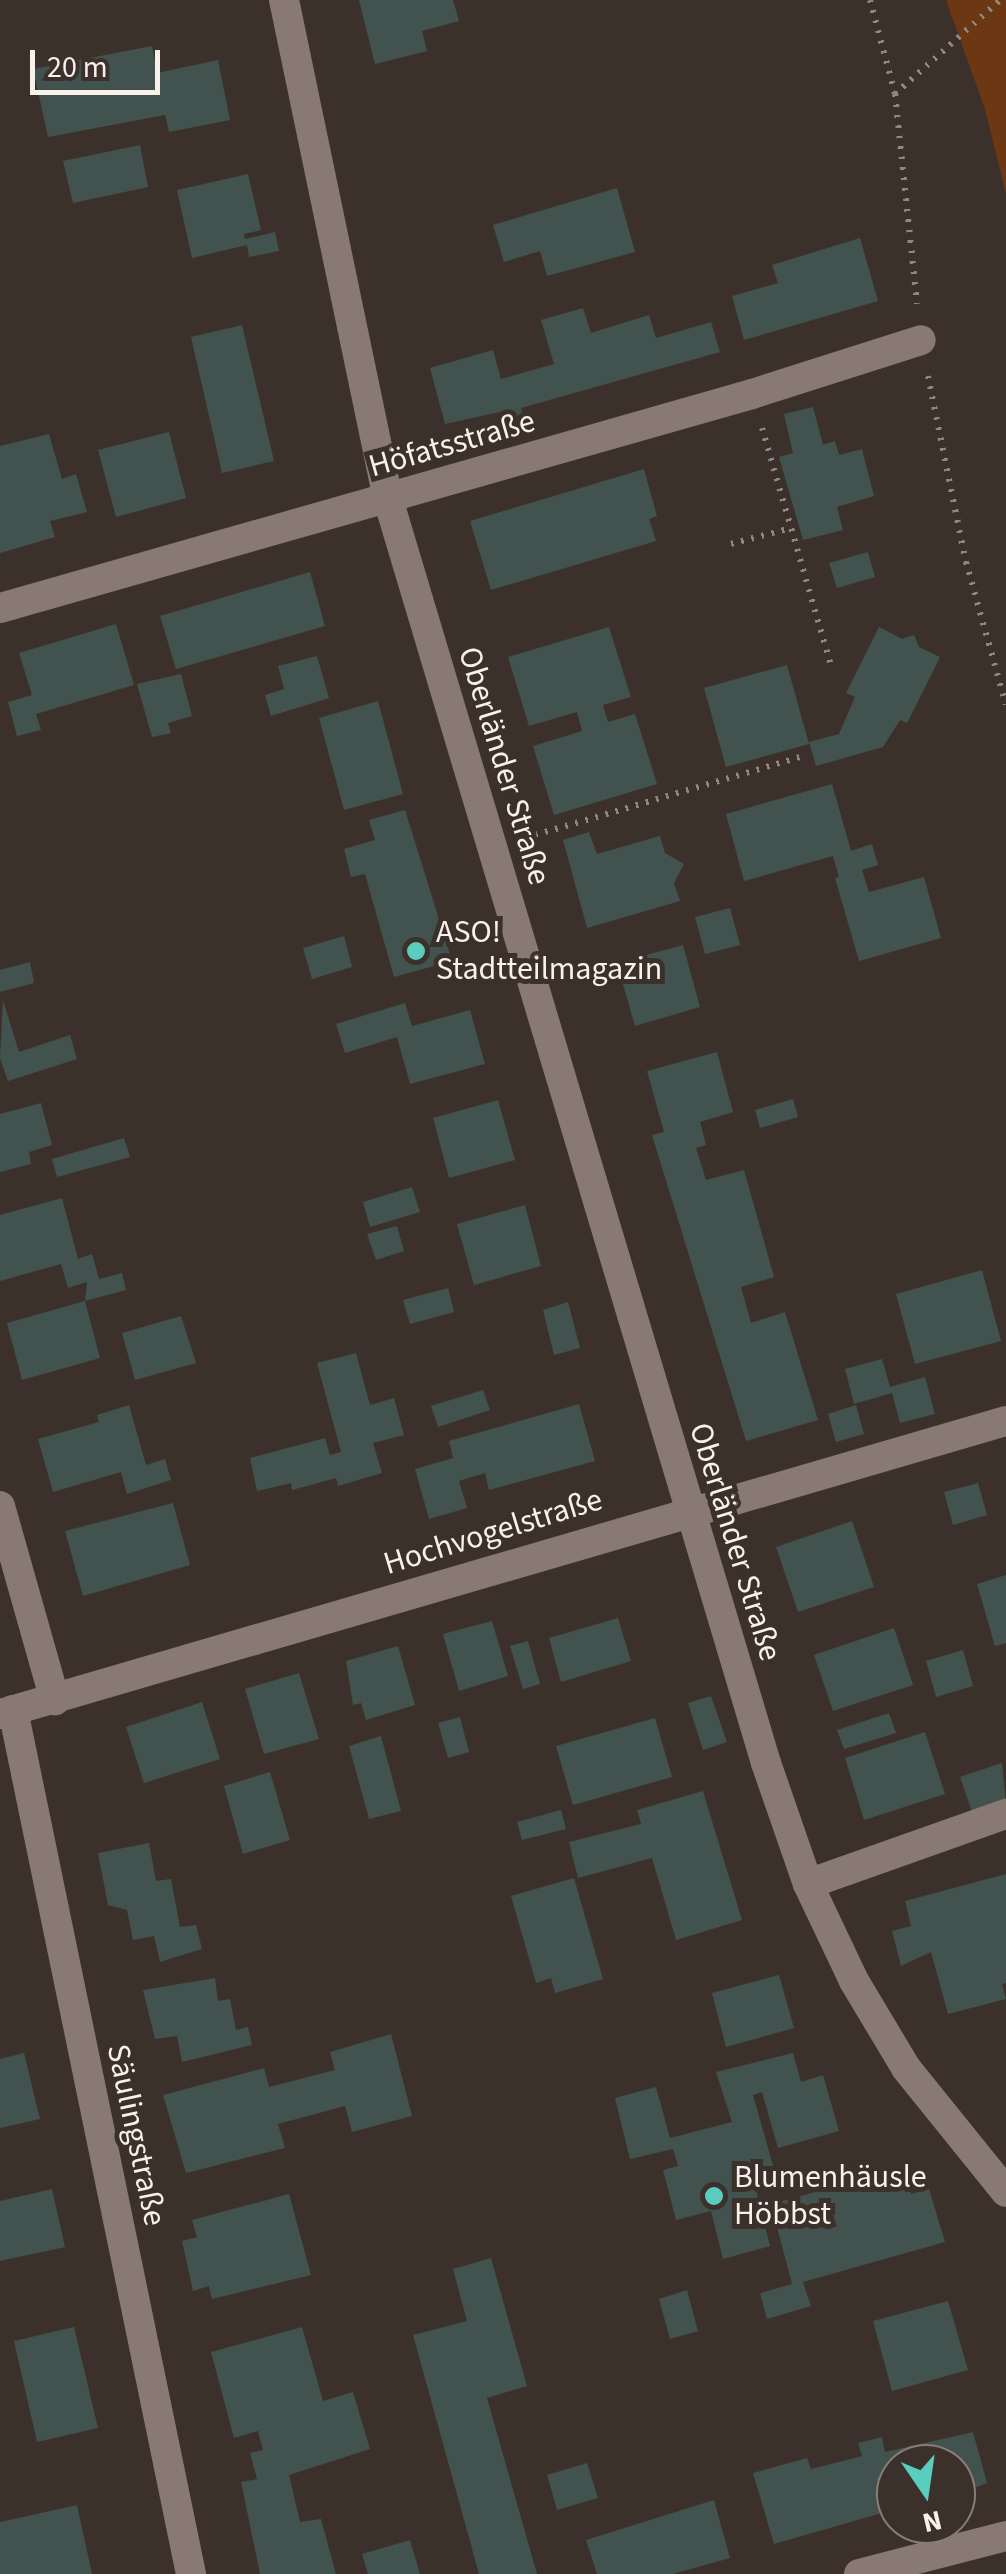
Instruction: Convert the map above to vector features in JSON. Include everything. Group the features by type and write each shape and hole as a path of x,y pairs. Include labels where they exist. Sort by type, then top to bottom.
{"street":[{"name":"Oberländer Straße","path":"284,0 388,498 766,1764 808,1884 854,1981 906,2068 1006,2192"},
{"name":"Höfatsstraße","path":"0,608 752,394 921,340"},
{"name":"Hochvogelstraße","path":"6,1712 1006,1421"},
{"path":"0,1506 54,1700"},
{"name":"Säulingstraße","path":"6,1712 191,2574"},
{"path":"808,1884 1006,1814"},
{"path":"859,2574 1006,2536"}],"path":[{"path":"895,94 1000,0"},
{"path":"752,394 832,669"},
{"path":"731,544 791,528"},
{"path":"492,848 802,756"}],"shaded area":[{"path":"946,0 1006,0 1006,194 985,109"}],"building":[{"path":"359,0 453,0 459,21 422,31 427,51 375,64"},
{"path":"152,46 157,73 218,60 230,120 169,132 165,115 48,137 33,69"},
{"path":"140,145 148,187 73,203 63,161"},
{"path":"248,174 261,230 244,234 245,239 275,232 279,251 249,257 247,245 192,258 177,190"},
{"path":"617,188 635,252 547,276 540,251 504,262 493,225"},
{"path":"860,238 878,301 744,340 732,296 778,283 772,265"},
{"path":"583,308 591,333 649,315 656,338 711,322 720,352 521,408 524,418 508,422 504,411 445,424 430,368 493,350 501,379 554,364 541,320"},
{"path":"242,325 274,461 222,473 191,337"},
{"path":"813,407 823,445 835,441 839,455 862,449 874,496 837,507 843,530 803,540 779,457 793,453 784,414"},
{"path":"169,432 186,498 116,517 98,450"},
{"path":"49,434 62,479 76,474 87,512 50,521 55,537 0,553 0,446"},
{"path":"644,469 657,516 649,519 656,541 491,590 470,521"},
{"path":"868,552 875,577 837,588 829,563"},
{"path":"310,572 325,626 176,669 160,616"},
{"path":"116,624 134,685 36,714 41,730 17,736 8,702 32,695 19,653"},
{"path":"609,627 631,697 603,705 608,722 635,714 657,784 554,815 533,746 582,731 577,712 529,726 508,657"},
{"path":"879,627 902,639 914,635 919,647 940,657 907,723 900,720 883,747 816,766 809,742 839,734 855,697 846,693"},
{"path":"317,656 329,698 271,716 265,695 284,689 278,666"},
{"path":"787,665 809,744 726,767 704,688"},
{"path":"181,674 192,716 168,723 171,733 152,737 137,684"},
{"path":"378,701 403,794 344,810 319,718"},
{"path":"832,784 851,851 872,844 878,865 862,870 869,892 924,877 941,938 859,961 835,878 839,877 833,856 744,881 726,814"},
{"path":"405,810 452,961 394,977 365,874 351,877 344,849 375,840 369,820"},
{"path":"589,832 597,854 660,836 665,853 684,864 674,883 680,901 587,928 563,840"},
{"path":"730,908 740,945 705,954 695,917"},
{"path":"344,936 352,967 312,979 303,948"},
{"path":"683,945 700,1007 635,1026 617,963"},
{"path":"30,962 34,983 0,992 0,970"},
{"path":"3,1000 19,1052 70,1035 77,1059 8,1081 0,1058"},
{"path":"405,1003 412,1026 470,1010 485,1064 410,1084 397,1037 345,1053 336,1024"},
{"path":"717,1052 733,1112 700,1122 706,1145 696,1148 706,1180 744,1170 774,1277 741,1287 751,1323 785,1312 818,1420 746,1441 652,1135 664,1132 647,1071"},
{"path":"793,1099 798,1117 760,1128 755,1110"},
{"path":"498,1100 515,1160 449,1178 433,1118"},
{"path":"41,1103 52,1145 29,1152 31,1164 0,1172 0,1114"},
{"path":"124,1138 130,1157 57,1177 52,1159"},
{"path":"412,1187 420,1212 370,1227 363,1202"},
{"path":"62,1198 78,1259 92,1254 99,1279 122,1273 126,1290 85,1301 87,1282 68,1288 61,1264 0,1281 0,1215"},
{"path":"525,1205 541,1266 474,1285 457,1224"},
{"path":"397,1226 404,1251 376,1260 367,1234"},
{"path":"982,1270 1001,1341 915,1364 896,1294"},
{"path":"448,1288 454,1312 410,1324 403,1300"},
{"path":"85,1301 100,1358 22,1380 7,1323"},
{"path":"568,1302 580,1348 554,1355 543,1310"},
{"path":"181,1316 196,1363 135,1380 122,1333"},
{"path":"356,1353 370,1405 394,1398 404,1435 373,1443 382,1473 338,1486 336,1478 292,1490 291,1483 257,1491 250,1458 325,1438 330,1455 341,1452 317,1363"},
{"path":"882,1359 890,1387 925,1377 935,1414 900,1423 892,1393 854,1404 845,1369"},
{"path":"483,1390 490,1410 438,1427 431,1406"},
{"path":"579,1404 595,1461 489,1490 485,1473 459,1481 467,1508 429,1519 415,1469 453,1458 449,1441"},
{"path":"129,1405 146,1465 165,1459 171,1480 127,1494 121,1472 53,1492 38,1439 99,1422 97,1415"},
{"path":"856,1405 864,1434 836,1442 828,1414"},
{"path":"978,1483 987,1515 953,1525 944,1492"},
{"path":"173,1503 190,1565 83,1596 65,1531"},
{"path":"852,1521 874,1587 798,1612 776,1547"},
{"path":"1006,1575 1006,1643 995,1646 977,1584"},
{"path":"618,1618 631,1661 561,1682 549,1638"},
{"path":"492,1621 508,1676 459,1691 443,1634"},
{"path":"894,1628 913,1685 833,1711 814,1655"},
{"path":"528,1641 540,1684 523,1689 510,1646"},
{"path":"398,1646 415,1705 366,1720 361,1703 353,1705 346,1661"},
{"path":"963,1650 973,1686 936,1697 926,1661"},
{"path":"299,1673 319,1739 264,1754 245,1689"},
{"path":"711,1696 727,1742 703,1750 688,1703"},
{"path":"202,1702 220,1759 144,1783 126,1727"},
{"path":"889,1713 896,1733 844,1749 837,1730"},
{"path":"460,1717 469,1752 448,1758 438,1723"},
{"path":"655,1718 672,1777 573,1805 556,1746"},
{"path":"925,1732 945,1794 864,1820 845,1758"},
{"path":"381,1736 401,1811 369,1819 349,1746"},
{"path":"1002,1763 1006,1804 973,1815 960,1777"},
{"path":"270,1772 290,1840 243,1854 224,1786"},
{"path":"703,1791 742,1920 676,1940 652,1858 578,1878 569,1842 641,1824 637,1810"},
{"path":"561,1810 566,1829 522,1840 517,1822"},
{"path":"149,1843 156,1881 171,1879 180,1927 196,1925 202,1949 160,1962 154,1936 133,1940 127,1910 108,1905 98,1853"},
{"path":"1006,1874 1006,1983 1002,1984 1006,1999 948,2014 931,1952 901,1966 892,1931 911,1926 905,1901"},
{"path":"574,1878 603,1979 555,1993 551,1978 536,1983 511,1896"},
{"path":"779,1975 794,2028 726,2047 712,1993"},
{"path":"215,1978 218,2001 230,1999 236,2030 248,2027 252,2045 182,2062 177,2036 155,2039 143,1990"},
{"path":"391,2034 412,2116 352,2132 345,2106 278,2124 285,2148 186,2173 163,2095 264,2068 269,2087 335,2070 330,2052"},
{"path":"24,2053 40,2119 0,2128 0,2059"},
{"path":"793,2053 801,2082 823,2075 839,2131 778,2148 762,2092 753,2095 776,2176 754,2182 770,2246 723,2259 711,2211 676,2220 663,2170 678,2166 673,2149 630,2159 615,2098 656,2087 670,2138 732,2122 716,2072"},
{"path":"904,2168 911,2194 929,2189 945,2242 803,2282 811,2306 767,2319 760,2293 792,2284 771,2204"},
{"path":"52,2189 65,2247 0,2261 0,2201"},
{"path":"289,2194 311,2275 212,2299 209,2286 193,2291 182,2241 197,2237 192,2220"},
{"path":"491,2258 527,2386 487,2398 537,2574 479,2574 413,2335 467,2321 453,2269"},
{"path":"687,2290 698,2331 670,2339 659,2299"},
{"path":"948,2301 968,2370 892,2391 873,2321"},
{"path":"74,2327 98,2428 37,2442 14,2341"},
{"path":"302,2327 323,2401 353,2392 370,2449 289,2475 300,2522 321,2519 336,2574 260,2574 241,2482 257,2479 250,2453 263,2450 258,2431 234,2438 211,2352"},
{"path":"973,2432 987,2483 976,2487 976,2444 920,2444"},
{"path":"882,2437 883,2444 876,2444 876,2515 774,2544 753,2473 807,2458 811,2469 862,2456 858,2443"},
{"path":"587,2463 598,2498 557,2510 547,2475"},
{"path":"714,2500 730,2558 673,2574 597,2574 586,2540"},
{"path":"77,2505 92,2574 0,2574 0,2522"},
{"path":"410,2540 420,2574 368,2574 362,2554"}],"place":[{"name":"ASO! Stadtteilmagazin","path":"416,951"},
{"name":"Blumenhäusle Höbbst","path":"714,2196"}]}
